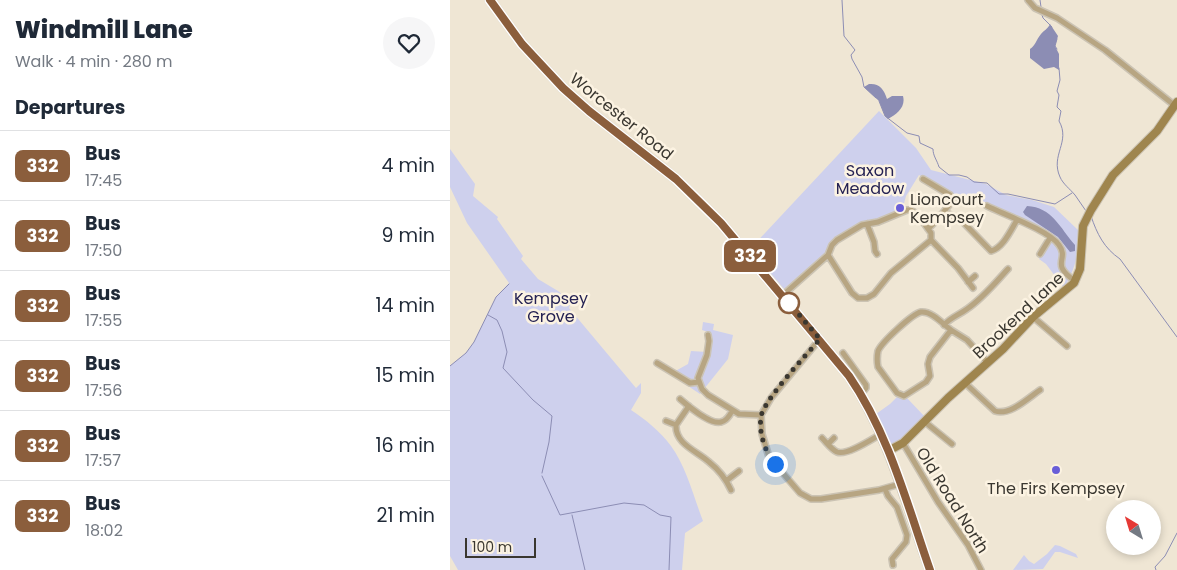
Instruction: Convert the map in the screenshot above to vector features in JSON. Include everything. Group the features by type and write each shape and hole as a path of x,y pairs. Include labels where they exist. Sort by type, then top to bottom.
{"main road":[{"name":"Worcester Road","path":"490,0 522,44 552,76 589,111 676,179 721,223 849,376 861,394 882,434 930,570"}],"street":[{"path":"1028,0 1035,8 1057,18 1105,50 1176,104"},
{"name":"Brookend Lane","path":"888,451 903,442 965,383 988,364 1033,317 1075,281 1079,274 1082,257 1083,226 1090,210 1113,176 1157,131 1176,104"},
{"path":"923,179 951,196 952,202 928,229"},
{"path":"987,206 1036,229 1052,239 1061,250 1062,270 1075,281"},
{"path":"782,295 828,255 832,245 837,240 862,225 878,222 907,210 916,213 932,236 931,240 958,268 973,288"},
{"path":"944,212 961,220 991,251 998,248 1011,231 1016,220"},
{"path":"867,224 877,254"},
{"path":"1040,254 1052,239"},
{"path":"828,255 852,292 858,298 867,298 874,294 891,273 931,240"},
{"path":"944,325 950,318 967,309 995,285 1008,269"},
{"path":"968,282 975,276"},
{"path":"951,330 930,357 928,364 930,376 926,382 904,396 897,393 878,367 878,352 883,343 920,312 928,313 967,340 988,364"},
{"path":"1033,317 1067,346"},
{"path":"708,335 707,355 699,372 699,382 705,393 739,414 762,415"},
{"path":"820,339 771,398 762,415 762,434 769,457 805,497 821,499 885,489 900,484"},
{"path":"843,353 866,385 861,394"},
{"path":"657,363 690,383 699,382"},
{"path":"965,383 995,411 1000,413 1008,411 1040,390"},
{"path":"680,399 703,416 718,422 724,421 732,411"},
{"path":"689,406 676,425 676,431 680,438 710,462 731,490"},
{"path":"666,421 676,425"},
{"path":"924,422 952,444"},
{"path":"822,438 836,451 844,452 864,445 882,434"},
{"path":"828,444 834,438"},
{"name":"Old Road North","path":"903,442 938,502 968,544 981,570"},
{"path":"726,481 739,471"},
{"path":"885,489 888,496 898,507 907,535 906,542 892,559 893,565"}],"green space":[{"name":"Saxon Meadow","path":"879,111 916,148 931,170 986,184 1006,195 1054,207 1078,230 1076,260 1064,288 1046,264 1039,259 1052,238 988,204 951,193 919,175 906,196 903,207 877,220 860,222 841,234 831,242 825,253 784,289 750,249"},
{"name":"Kempsey Grove","path":"450,149 475,184 473,196 498,217 497,219 523,256 521,259 538,279 558,291 571,302 569,308 636,388 641,383 641,393 631,410 657,431 676,454 685,472 703,521 685,533 682,570 458,570 450,556 450,366 466,353 474,342 496,297 509,283 467,223 450,187"},
{"path":"703,322 714,324 713,330 733,335 728,359 700,394 670,374 688,364 691,351 707,352 711,333 702,330"},
{"path":"897,397 907,398 925,417 906,436 890,444 876,414"},
{"path":"1055,545 1076,554 1078,558 1055,552 1043,569 1013,570 1024,555 1034,564"}],"shaded area":[{"path":"1050,24 1058,36 1055,46 1059,54 1059,70 1054,67 1044,69 1030,58 1030,49"},
{"path":"869,84 881,87 887,99 892,96 903,96 902,107 895,115 888,119 885,116 879,101 864,87"},
{"path":"1027,206 1036,207 1049,214 1075,245 1075,251 1070,252 1058,237 1025,215 1023,212"}],"waterway":[{"path":"842,0 844,36 855,50 851,55 862,77 864,87 876,98"},
{"path":"1040,0 1041,7"},
{"path":"1042,15 1052,27"},
{"path":"1057,39 1055,46 1057,49"},
{"path":"1059,68 1060,80 1057,91 1059,95 1057,107 1061,111 1059,121 1063,136 1058,155 1058,169 1063,182 1086,211"},
{"path":"879,101 885,116 907,133 919,136 920,143 933,149 939,167 949,175 959,175 967,177 974,182 987,183 999,194 1008,194 1055,204 1072,193"},
{"path":"1091,216 1105,245 1120,259 1177,337"},
{"path":"450,366 466,353 474,342 496,297 509,284"},
{"path":"488,315 497,320 502,331 507,352 503,368 533,400 552,416 549,442 542,473"},
{"path":"542,476 560,515 624,503 644,505 660,515 671,517 669,570"},
{"path":"572,515 585,570"},
{"path":"1156,570 1155,567 1165,556 1177,533"}],"bus line":[{"name":"332","path":"490,0 522,44 563,88 589,111 676,179 721,223 849,376 861,394 882,434 930,570"}],"place":[{"name":"Lioncourt Kempsey","path":"900,208"},
{"name":"The Firs Kempsey","path":"1056,470"}],"route":[{"path":"775,464 766,452 762,434 762,415 771,398 820,339 789,303"}]}
